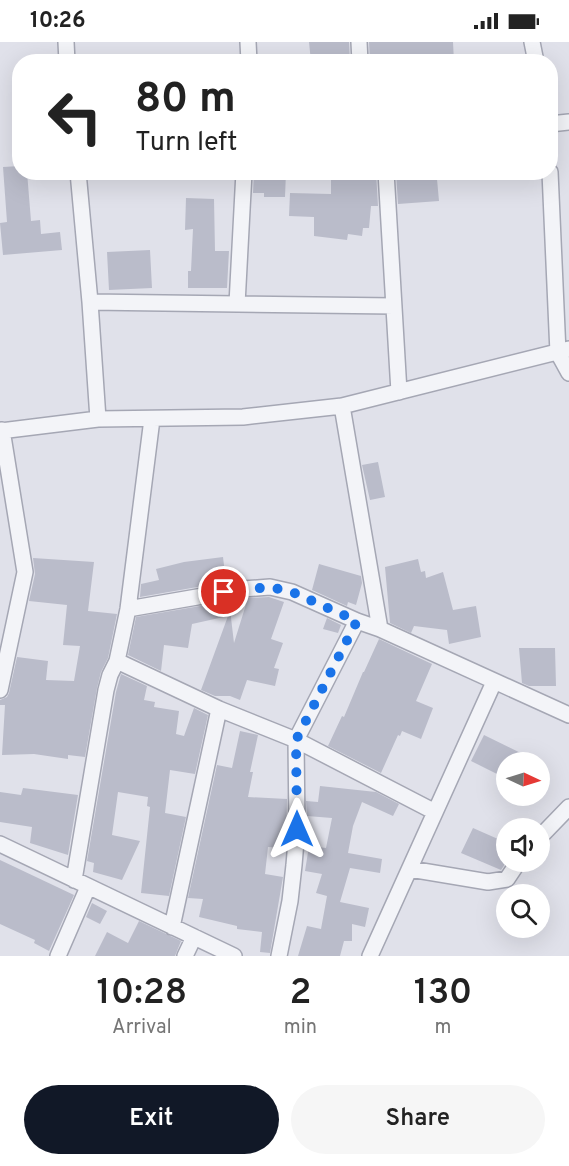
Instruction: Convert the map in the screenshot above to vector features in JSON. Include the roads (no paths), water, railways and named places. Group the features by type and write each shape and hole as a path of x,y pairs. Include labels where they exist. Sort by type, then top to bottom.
{"street":[{"path":"79,180 98,419"},
{"path":"237,304 244,180"},
{"path":"386,180 399,392"},
{"path":"551,180 564,351 569,373"},
{"path":"90,302 394,306"},
{"path":"0,690 25,572 1,430 98,419 243,417 342,406 564,351"},
{"path":"342,406 380,628"},
{"path":"74,879 106,690 117,661 128,609 152,419"},
{"path":"128,609 243,589 270,587 292,592 357,621 380,628 569,715"},
{"path":"279,956 290,901 297,829 296,740 357,621"},
{"path":"117,661 219,709 296,740 435,812"},
{"path":"370,956 494,682"},
{"path":"172,927 219,709"},
{"path":"550,827 569,807"},
{"path":"0,844 234,956"},
{"path":"410,869 488,882 507,879 512,872"},
{"path":"58,956 88,887"},
{"path":"185,956 194,937"}]}
